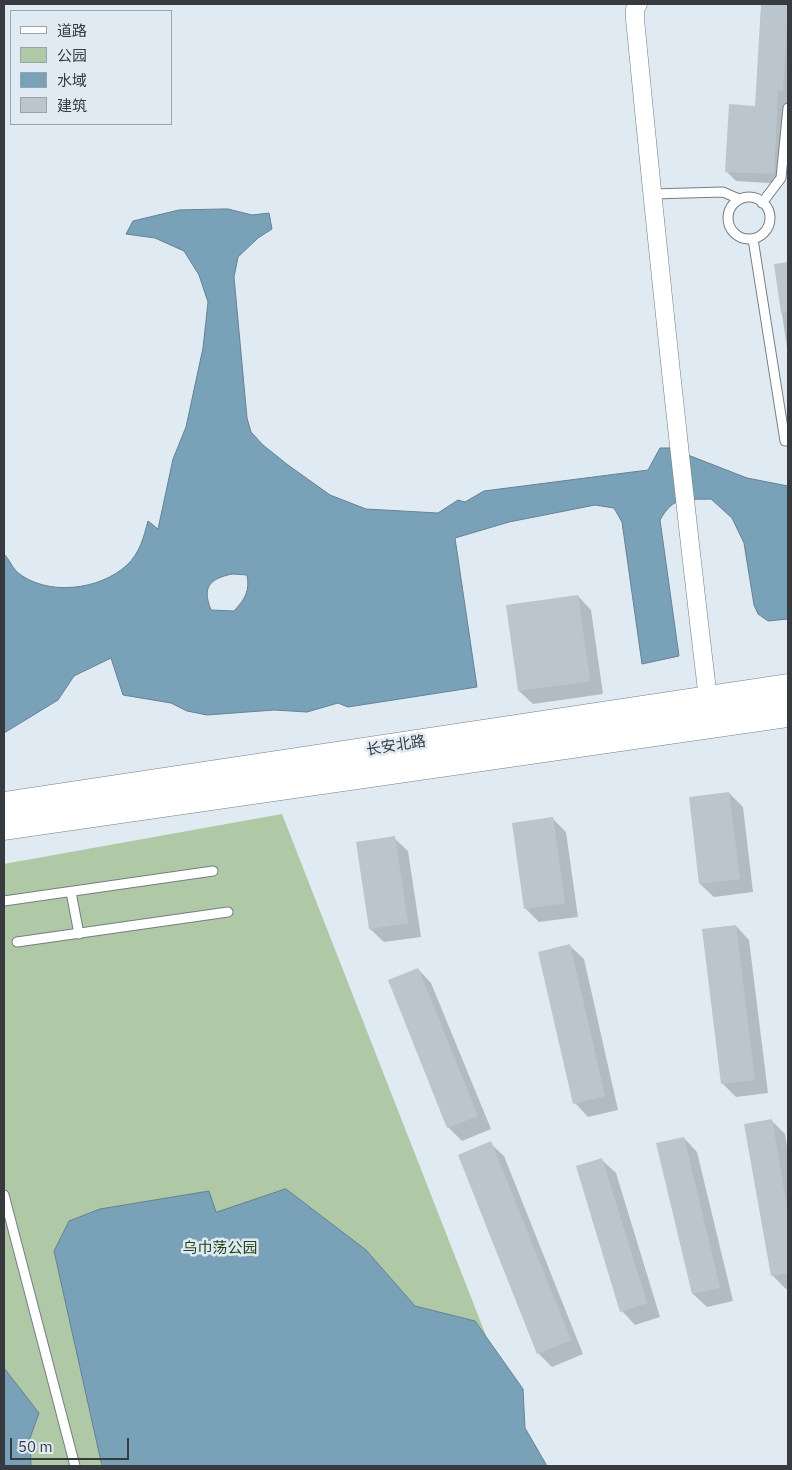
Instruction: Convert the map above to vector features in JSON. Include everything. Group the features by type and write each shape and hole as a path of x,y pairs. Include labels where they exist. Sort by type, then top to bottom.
{"main road":[{"name":"长安北路","path":"4,806 788,688"},
{"name":"长安北路","path":"4,826 788,713"}],"street":[{"path":"638,4 635,9 634,19 677,445 708,699"}],"lane":[{"path":"762,203 781,178 788,108"},
{"path":"652,194 723,192 739,199"},
{"path":"747,197 762,203 767,209 769,224 766,231 753,239 736,235 730,229 728,212 739,199 747,197"},
{"path":"753,239 785,441 788,442"},
{"path":"4,900 213,871"},
{"path":"71,892 78,934"},
{"path":"16,942 228,912"},
{"path":"4,1195 75,1466"}],"green space":[{"name":"乌巾荡公园","path":"282,814 537,1466 4,1466 4,864"}],"water":[{"path":"228,209 252,215 269,213 272,229 258,238 238,257 234,277 247,418 251,432 263,445 330,495 366,509 438,513 458,500 465,502 484,491 648,470 660,448 670,448 747,478 788,486 788,619 768,621 758,614 754,605 744,543 732,518 711,499 681,500 670,506 660,520 679,656 642,664 622,522 614,508 595,505 509,522 455,538 477,687 348,707 338,703 307,712 274,710 207,715 187,711 171,703 123,695 111,658 74,676 58,700 4,733 4,554 17,572 29,580 43,585 58,587 88,585 116,574 127,565 141,544 148,521 158,529 173,459 186,427 203,348 208,302 199,275 184,251 155,238 126,234 133,221 179,210","holes":["232,574 247,575 248,586 246,594 234,611 211,610 207,595 209,585 224,576"]},
{"path":"286,1189 366,1250 415,1306 475,1321 523,1389 525,1428 547,1466 102,1466 54,1251 69,1221 100,1209 209,1191 216,1212"},
{"path":"4,1368 39,1413 30,1438 31,1466 4,1466"}],"building":[{"path":"761,4 788,4 783,91 778,90 774,174 725,172 729,104 755,106"},
{"path":"788,262 788,312 781,313 774,264"},
{"path":"578,595 590,681 518,691 506,605"},
{"path":"729,792 740,879 699,884 689,797"},
{"path":"553,817 565,903 524,909 512,823"},
{"path":"395,836 408,923 369,929 356,842"},
{"path":"736,925 755,1080 721,1084 702,929"},
{"path":"570,944 605,1096 573,1104 538,952"},
{"path":"418,968 478,1116 447,1128 388,980"},
{"path":"772,1119 788,1214 788,1273 771,1276 744,1124"},
{"path":"684,1137 720,1288 692,1294 656,1143"},
{"path":"491,1141 571,1340 537,1354 458,1155"},
{"path":"602,1158 647,1303 620,1312 576,1166"}]}
